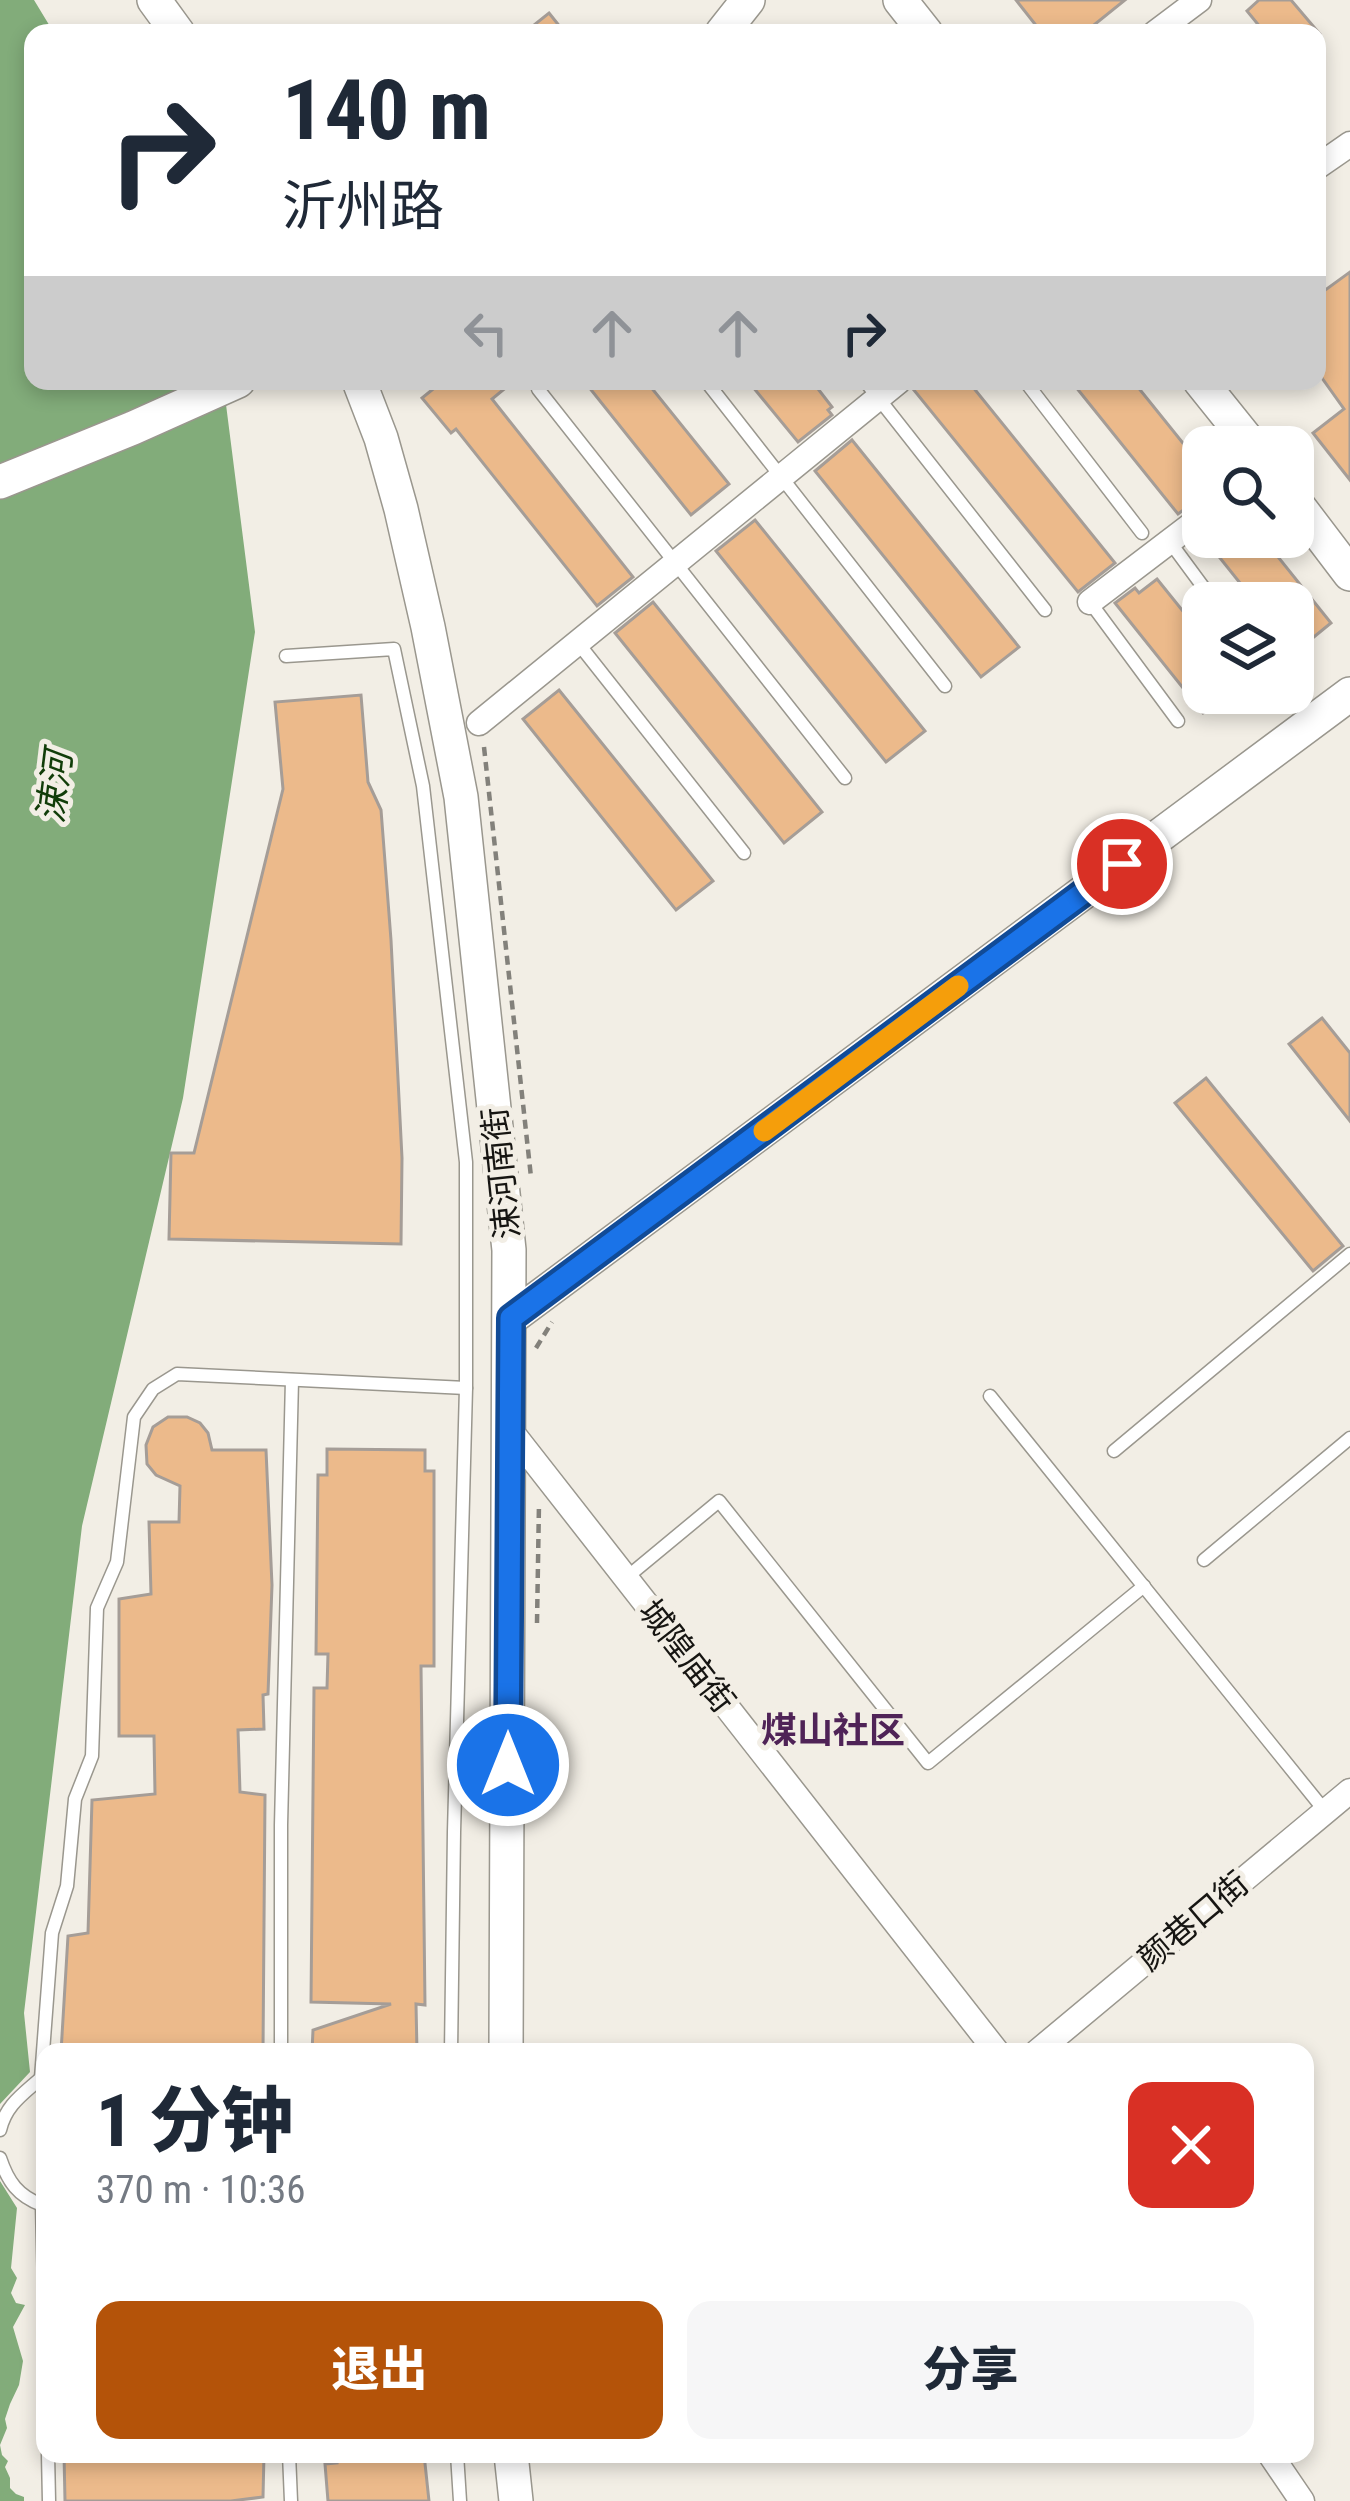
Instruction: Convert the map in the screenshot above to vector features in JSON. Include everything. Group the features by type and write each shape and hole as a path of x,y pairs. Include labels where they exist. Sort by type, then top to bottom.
{"main road":[{"path":"151,0 171,24"},
{"path":"729,24 748,0"},
{"path":"900,0 919,24"},
{"path":"0,482 218,390"},
{"path":"346,390 370,452 439,744 460,796"},
{"name":"涑河南街","path":"362,390 401,508 460,796 509,1250 506,2043"},
{"path":"375,390 471,745 460,796"},
{"path":"1207,390 1235,426"},
{"path":"1314,527 1350,574"},
{"path":"511,1318 1350,694"},
{"path":"512,2463 516,2501"}],"street":[{"path":"1167,24 1198,0"},
{"path":"478,723 781,477 871,390"},
{"path":"1090,602 1182,533"},
{"name":"城隍庙街","path":"510,1430 990,2043"},
{"name":"颜巷口街","path":"1048,2043 1350,1791"},
{"path":"1276,2463 1302,2501"}],"lane":[{"path":"539,390 845,778"},
{"path":"713,390 945,686"},
{"path":"873,390 1045,610"},
{"path":"1031,390 1142,533"},
{"path":"1170,542 1200,582"},
{"path":"1090,602 1178,721"},
{"path":"578,643 744,854"},
{"path":"286,656 394,649 423,786 466,1162 466,1388 451,2043"},
{"path":"1114,1451 1350,1254"},
{"path":"45,2043 52,1933 67,1886 75,1799 92,1756 97,1608 117,1562 134,1417 153,1388 177,1374 466,1388"},
{"path":"281,2043 281,1825 292,1380"},
{"path":"990,1396 1325,1811"},
{"path":"1204,1560 1350,1438"},
{"path":"626,1578 719,1501 928,1762 1144,1586"},
{"path":"0,2130 6,2105 36,2085"},
{"path":"0,2158 3,2176 36,2202"},
{"path":"48,2463 49,2501"},
{"path":"289,2463 291,2501"},
{"path":"458,2463 460,2501"}],"water":[{"name":"涑河","path":"0,0 34,0 49,24 24,24 24,390 224,390 255,632 183,1098 82,1526 24,2013 30,2072 0,2104"},
{"path":"0,2181 17,2208 11,2268 17,2278 11,2293 16,2303 25,2305 13,2327 23,2361 19,2385 0,2445"},
{"path":"0,2445 8,2461 10,2488 24,2501 0,2501"}],"building":[{"path":"1016,0 1125,0 1095,24 1035,24"},
{"path":"1259,0 1291,0 1311,24 1258,24 1247,11"},
{"path":"549,13 558,24 535,24"},
{"path":"1350,272 1350,480 1314,434 1344,409 1326,384 1326,289"},
{"path":"432,390 503,390 492,399 633,577 597,606 456,429 451,433 422,398"},
{"path":"591,390 653,390 729,484 691,515"},
{"path":"755,390 819,390 832,407 828,410 832,415 798,442"},
{"path":"914,390 975,390 1115,563 1078,592"},
{"path":"1078,390 1140,390 1182,442 1182,511 1178,514"},
{"path":"852,440 1019,647 981,677 815,471"},
{"path":"755,520 925,731 886,762 716,551"},
{"path":"1220,558 1279,558 1298,582 1239,582"},
{"path":"1157,579 1182,610 1182,687 1115,603 1135,588 1139,593"},
{"path":"653,602 822,812 784,843 615,633"},
{"path":"1314,602 1331,623 1314,637"},
{"path":"559,690 713,881 676,910 523,719"},
{"path":"361,695 368,782 381,810 391,940 402,1158 401,1244 169,1239 171,1153 194,1153 283,789 275,702"},
{"path":"1322,1018 1350,1053 1350,1121 1289,1044"},
{"path":"1206,1078 1343,1246 1313,1271 1175,1103"},
{"path":"168,1417 187,1417 208,1433 212,1450 266,1450 272,1585 268,1694 263,1695 264,1729 238,1730 240,1792 265,1795 263,2043 62,2043 68,1936 88,1933 92,1800 155,1794 154,1736 119,1736 119,1599 151,1594 149,1522 179,1522 180,1486 156,1475 147,1464 146,1445 153,1427"},
{"path":"327,1449 425,1450 425,1471 434,1471 434,1666 421,1666 425,2005 416,2004 417,2043 312,2043 313,2030 391,2004 311,2002 314,1688 327,1688 328,1654 316,1654 318,1475 327,1475"},
{"path":"64,2463 264,2463 263,2497 65,2501"},
{"path":"425,2463 429,2501 328,2501 325,2464"}],"slow traffic":[{"path":"764,1131 958,986"}],"district":[{"name":"煤山社区","path":"833,1731"}],"route":[{"path":"508,1765 511,1318 1122,864"}]}
